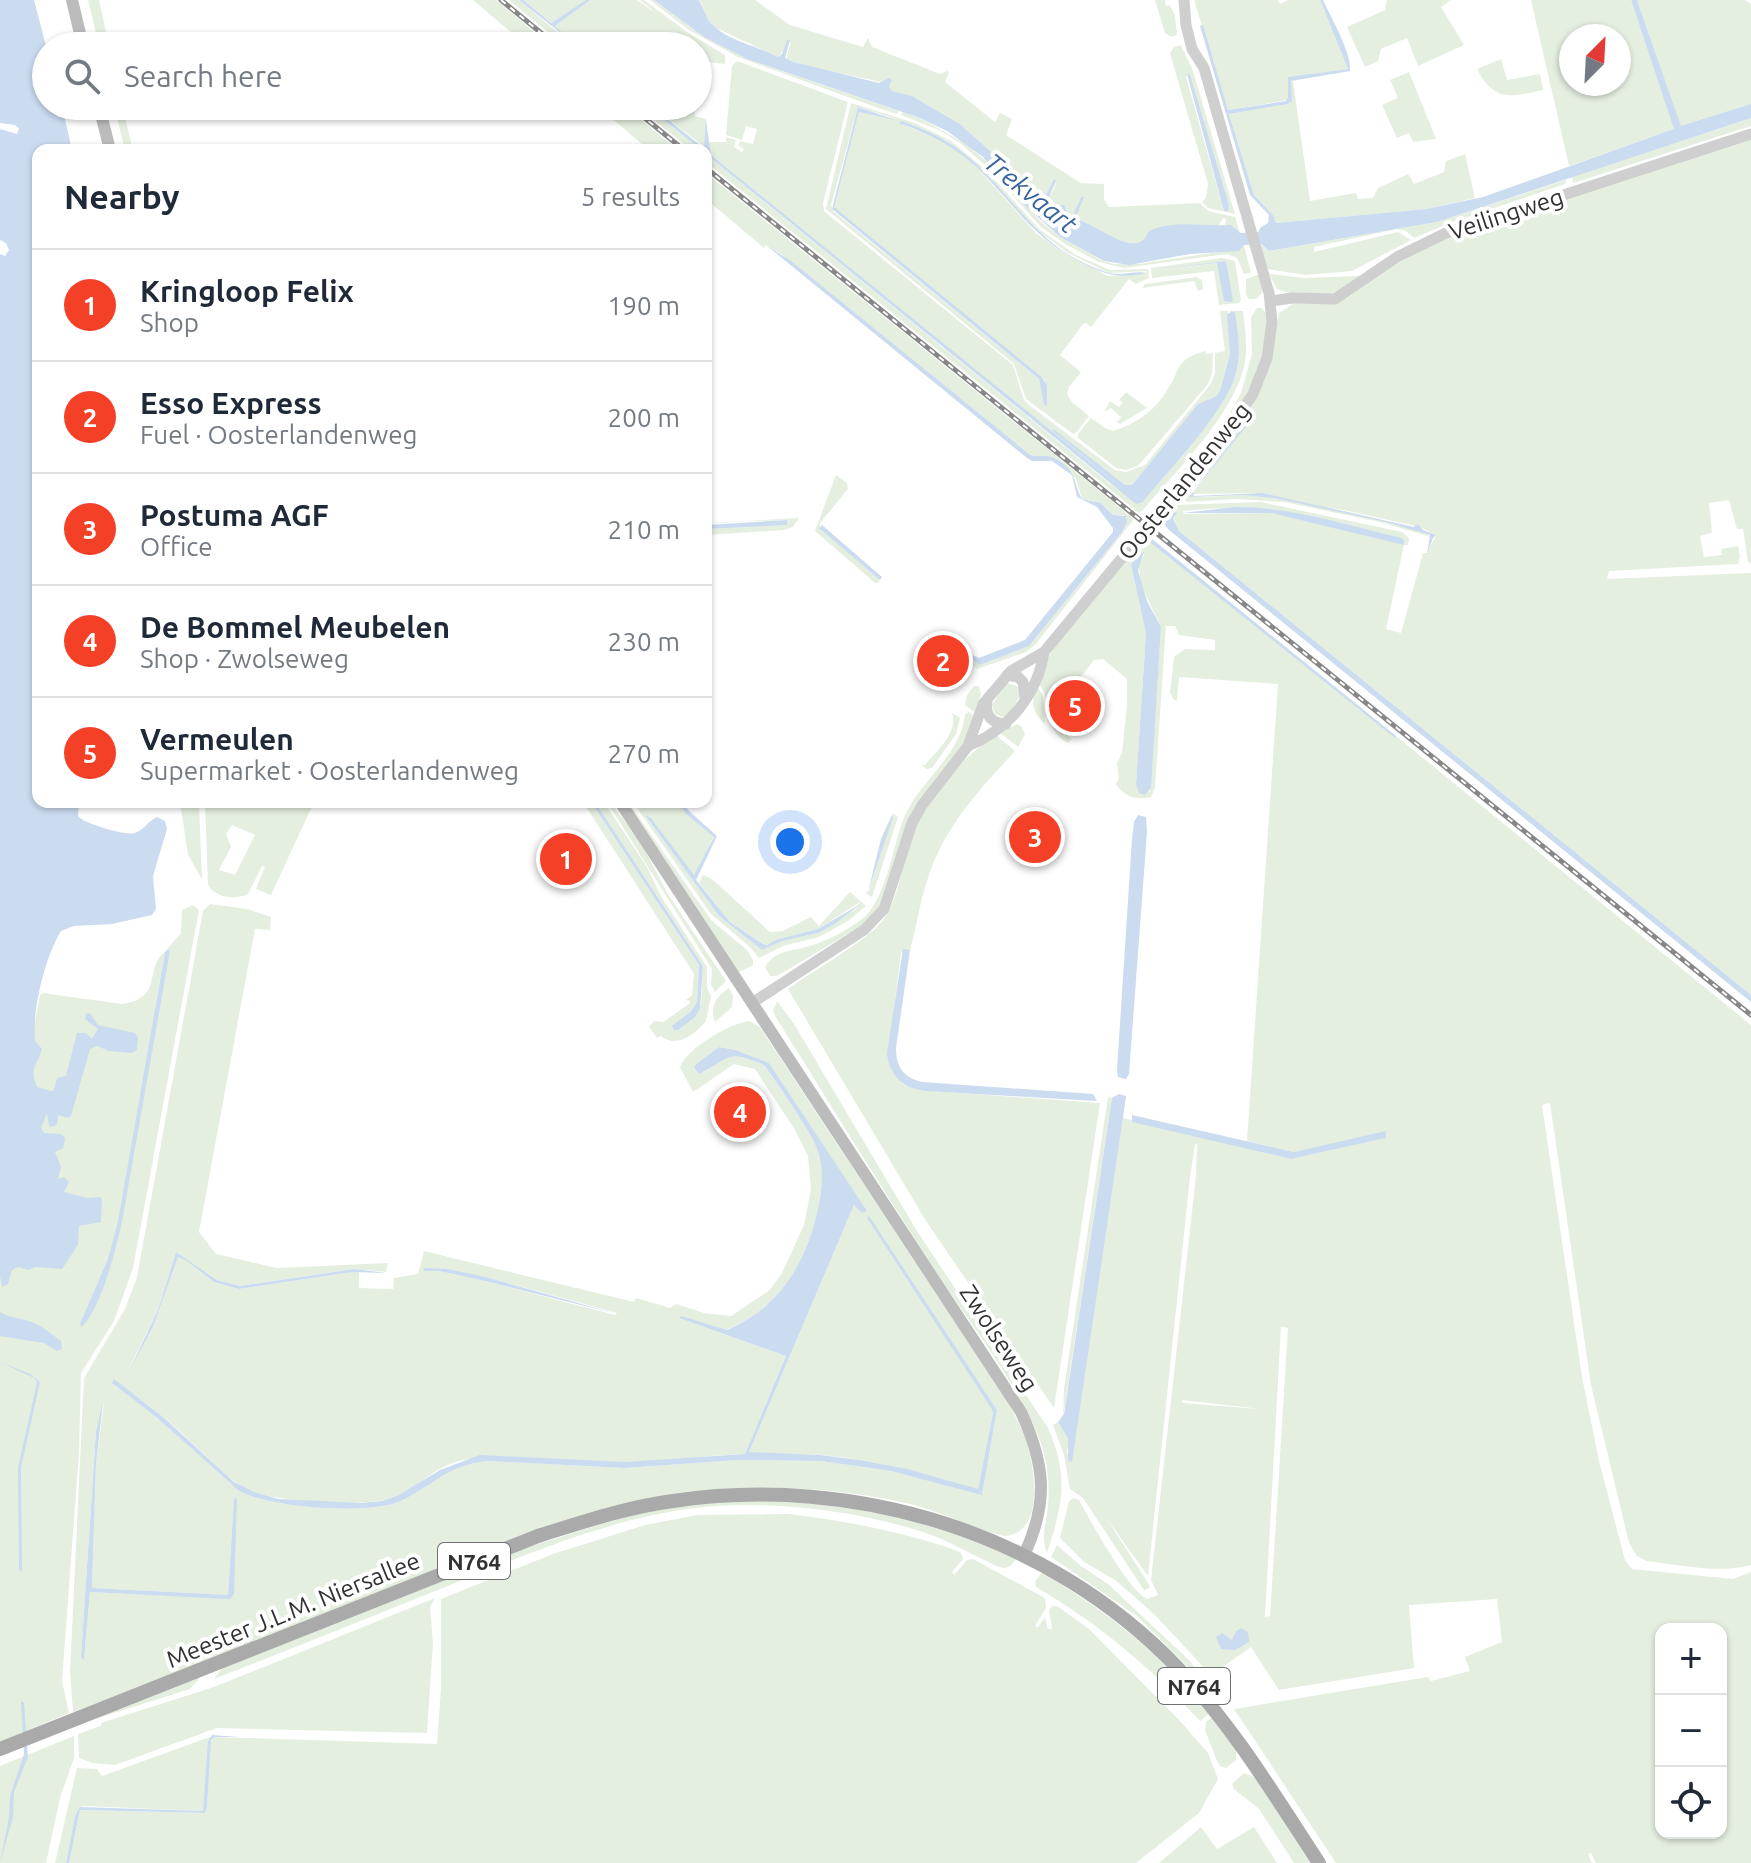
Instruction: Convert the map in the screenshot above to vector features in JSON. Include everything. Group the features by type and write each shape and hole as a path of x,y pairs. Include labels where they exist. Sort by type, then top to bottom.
{"main road":[{"path":"72,0 80,32"},
{"path":"102,120 108,144"},
{"name":"Zwolseweg","path":"624,808 1021,1412 1040,1465 1042,1497 1037,1526 1024,1555"},
{"name":"Meester J.L.M. Niersallee","path":"0,1749 538,1536 605,1515 673,1501 735,1495 843,1499 914,1513 971,1532 1024,1555"},
{"name":"N764","path":"1024,1555 1106,1605 1177,1668 1234,1736 1319,1863"}],"street":[{"name":"Oosterlandenweg","path":"752,1003 864,930 880,915 891,894 906,839 917,813 968,746 976,716 988,696 1007,675 1044,652 1179,490 1247,403 1258,383 1269,350 1271,301 1184,0"},
{"name":"Veilingweg","path":"1271,301 1335,299 1397,257 1446,233 1751,134"},
{"name":"Oosterlandenweg","path":"968,746 1006,724 1024,702 1035,684 1044,652"},
{"path":"1007,675 1018,677 1023,682 1024,702"},
{"path":"988,696 988,715 996,723 1006,724"}],"green space":[{"path":"88,0 99,0 106,32 96,32"},
{"path":"473,0 496,0 534,32 511,32"},
{"path":"509,0 519,0 557,32 547,32"},
{"path":"523,0 586,0 551,23"},
{"path":"590,0 637,0 657,14 640,0 644,0 687,32 562,32 555,26"},
{"path":"650,0 697,32 689,30"},
{"path":"698,0 755,0 790,25 863,47 868,38 872,47 940,74 947,71 945,82 995,122 1000,113 1012,119 1006,135 1081,183 1104,184 1104,199 1109,207 1200,203 1208,211 1235,217 1240,233 1225,225 1226,219 1223,218 1218,227 1183,225 1156,229 1135,243 1115,238 1075,219 1081,197 1073,215 1069,215 1066,208 1048,200 1057,182 1044,199 960,124 912,96 892,91 886,83 786,59 791,41 778,57 714,27"},
{"path":"1155,0 1165,0 1166,6 1170,5 1177,35 1171,37 1165,33"},
{"path":"1194,0 1278,0 1280,4 1288,0 1320,0 1348,69 1288,77 1288,100 1228,110"},
{"path":"1387,0 1451,0 1441,7 1464,45 1418,66 1407,38 1381,49 1378,61 1365,67 1347,27 1385,10"},
{"path":"1531,0 1631,0 1675,129 1569,166"},
{"path":"1637,0 1745,0 1751,4 1751,104 1681,127"},
{"path":"712,41 747,59 899,111 897,114 878,108 738,57"},
{"path":"1181,45 1193,71 1235,214 1208,208 1202,202 1206,198 1208,184 1170,53 1174,47","holes":["1188,74 1229,205 1224,211 1186,77"]},
{"path":"712,47 725,55 725,64 712,62"},
{"path":"1501,59 1507,80 1540,74 1543,90 1513,95 1497,92 1490,87 1477,69"},
{"path":"737,61 848,102 823,203 824,211 1013,365 1024,400 1115,470 1126,472 1145,465 1210,385 1215,374 1215,353 1225,351 1220,311 1228,311 1230,354 1220,391 1198,405 1132,485 1125,485 1052,429 1122,489 712,156 712,144 709,142 726,142 726,137 736,140 734,147 742,152 744,149 738,145 740,141 753,144 757,129 746,126 742,140 726,135 732,66"},
{"path":"1409,72 1436,139 1413,142 1409,133 1397,138 1382,105 1398,98 1390,80"},
{"path":"1293,81 1310,201 1356,193 1358,199 1373,198 1378,188 1408,174 1414,184 1444,172 1446,161 1465,154 1475,198 1426,209 1276,223 1273,215 1254,195 1229,114 1290,103 1290,82"},
{"path":"851,103 915,123 951,141 986,170 1039,229 1076,255 1110,270 1148,269 1149,278 1136,284 1129,279 1091,327 1083,324 1060,355 1081,372 1067,394 1089,416 1076,433 1073,434 1026,399 1014,364 826,209","holes":["858,107 896,119 859,112 833,207 1042,377 1045,380 1044,405 1039,379 833,211 831,205","900,121 945,140 964,153 1029,224 1068,253 1109,273 1147,273 1108,276 1061,251 1036,233 963,155 944,142"]},
{"path":"902,112 920,118 966,144 992,166 1041,222 1060,237 1103,261 1138,264 1225,251 1244,245 1251,273 1244,274 1237,258 1227,254 1124,268 1099,262 1041,227 988,168 960,143 939,130 901,115"},
{"path":"1751,118 1751,126 1573,183 1572,177"},
{"path":"118,120 126,120 132,144 124,144"},
{"path":"614,120 641,120 671,144 642,144"},
{"path":"654,120 664,120 694,144 684,144"},
{"path":"669,120 706,120 706,144 701,144"},
{"path":"1751,139 1751,564 1748,562 1743,529 1737,529 1729,500 1709,503 1712,533 1700,536 1704,557 1722,555 1721,549 1738,546 1738,564 1609,571 1607,579 1751,573 1751,995 1179,531 1173,517 1176,511 1164,524 1166,527 1158,523 1175,505 1261,502 1402,532 1409,538 1408,545 1404,545 1386,629 1401,633 1423,553 1427,553 1436,535 1420,527 1253,493 1192,494 1252,417 1188,496 1270,497 1401,525 1431,537 1380,522 1284,502 1236,499 1188,502 1180,497 1270,362 1279,313 1293,304 1320,304 1448,237","holes":["1234,507 1271,509 1399,537 1404,544 1271,513 1184,514 1183,511"]},
{"path":"712,159 1109,483 1138,502 1143,502 1197,438 1232,385 1239,348 1234,313 1228,311 1243,311 1246,339 1244,367 1238,386 1201,442 1139,513 712,167"},
{"path":"712,178 1134,519 1035,645 1026,652 977,669 964,659 963,654 967,647 980,665 1029,646 1122,532 1124,515 1113,515 1101,503 1082,499 1076,479 1057,460 1029,454 781,254 766,245 764,248 712,204"},
{"path":"1566,180 1565,184 1414,238 1406,231 1397,229 1314,247 1314,252 1398,232 1411,240 1352,271 1305,275 1267,269 1260,244 1269,251 1437,222"},
{"path":"1222,258 1235,261 1241,300 1239,303 1219,305 1214,271 1152,278 1151,268","holes":["1226,261 1232,301 1217,263 1154,271"]},
{"path":"1260,274 1263,292 1256,299 1249,299 1246,279"},
{"path":"1269,274 1304,278 1359,276 1342,290 1310,296 1277,289"},
{"path":"1197,277 1202,280 1203,289 1198,291 1194,281 1142,288 1145,284"},
{"path":"1257,308 1262,308 1267,315 1264,355 1255,381 1230,421 1167,498 1164,496 1170,486 1225,422 1241,393 1252,354 1251,317"},
{"path":"1206,351 1206,354 1213,353 1208,384 1138,466 1126,470 1116,468 1078,438 1091,418 1113,431 1145,415 1163,397 1184,361"},
{"path":"1126,392 1147,408 1120,424 1115,421 1121,417 1111,408 1104,412 1110,401 1119,407 1123,403 1119,400"},
{"path":"836,475 847,483 848,489 820,523 820,528 880,580 878,583 815,531"},
{"path":"799,518 793,527 784,530 712,535 712,529 787,525 787,520 712,523"},
{"path":"1149,534 1157,546 1751,1025 1751,1565 1713,1569 1647,1561 1637,1556 1629,1543 1591,1385 1550,1103 1542,1105 1582,1377 1599,1461 1625,1560 1632,1569 1733,1579 1751,1572 1751,1863 1596,1863 1591,1853 1588,1854 1592,1863 1336,1863 1234,1709 1428,1677 1431,1681 1470,1671 1465,1657 1502,1642 1497,1599 1409,1605 1414,1668 1279,1690 1251,1647 1211,1675 1154,1614 1115,1580 1084,1562 1060,1538 1069,1501 1074,1498 1079,1500 1130,1583 1147,1599 1158,1595 1151,1580 1196,1176 1197,1143 1190,1177 1148,1576 1107,1519 1150,1588 1144,1590 1083,1498 1070,1489 1064,1455 1053,1425 1058,1422 1069,1438 1067,1452 1071,1462 1123,1118 1291,1159 1386,1138 1294,1152 1247,1141 1278,684 1179,677 1177,700 1174,700 1170,693 1174,657 1185,649 1215,650 1215,640 1179,635 1175,626 1166,626 1155,788 1151,797 1136,798 1122,792 1116,784 1127,706 1127,679 1103,659 1094,660 1052,713 1054,724 1072,739 1068,743 1054,730 1046,698 1038,683 1057,643","holes":["1143,551 1144,556 1138,565 1142,587 1161,627 1150,792 1136,784 1146,633 1131,565","1281,1327 1288,1328 1270,1616 1265,1617","1182,1400 1261,1409 1182,1403"]},
{"path":"1006,683 1017,686 1020,696 1009,714 1002,717 995,714 992,705"},
{"path":"974,686 979,686 981,695 974,712 965,705 967,695"},
{"path":"1037,687 1043,695 1045,724 1034,707"},
{"path":"969,712 973,716 964,742 917,802 907,821 879,906 861,926 777,976 770,976 765,967 774,957 832,937 857,923 871,910 884,884 906,813 957,741 965,714"},
{"path":"952,713 960,718 956,734 932,768 927,769 923,764 950,734"},
{"path":"1017,724 1025,734 1018,747 1000,733"},
{"path":"996,735 1015,751 964,810 935,860 925,887 910,950 901,952 888,1059 903,1084 917,1090 1100,1103 1054,1408 926,1221 788,989 852,947 883,920 895,895 907,850 921,816 954,770"},
{"path":"181,808 199,808 202,879 188,855"},
{"path":"205,808 311,808 271,895 256,889 265,867 262,866 248,894 226,897 208,885","holes":["232,825 255,835 235,875 219,870 231,847 226,834"]},
{"path":"587,808 595,808 699,965 697,1002 687,1015 701,1005 703,966 599,808 608,808 707,967 707,988 711,996 706,1021 685,1038 673,1041 661,1036 657,1038 649,1027 654,1021 663,1022 689,1004 690,1001 686,1000 692,995 694,974"},
{"path":"611,808 615,808 639,839 668,894 726,981 715,992 711,985 712,969"},
{"path":"629,808 632,808 712,921 747,950 753,965 739,972"},
{"path":"637,808 682,808 714,836 696,873 692,875 655,823 645,815 719,916 762,950 782,941 818,933 857,908 860,902 818,929 765,945 730,922 699,883 703,875 712,879 770,932 783,931 811,917 819,926 850,892 866,906 848,921 819,937 783,946 759,958 711,914"},
{"path":"893,813 898,817 872,897 865,893 869,891"},
{"path":"210,904 247,909 271,917 270,930 255,929 199,1232 216,1254 277,1268 388,1263 386,1272 354,1269 240,1286 217,1280 176,1252 158,1310 128,1371 153,1327 178,1257 214,1282 239,1289 359,1271 359,1288 393,1289 394,1278 418,1274 424,1251 634,1302 636,1298 670,1308 676,1304 704,1313 731,1316 770,1290 782,1273 804,1225 811,1189 808,1156 795,1130 755,1069 734,1064 693,1092 680,1067 691,1052 710,1038 731,1026 749,1021 759,1026 1009,1404 1032,1464 1034,1496 1026,1524 1017,1532 1004,1536 905,1503 808,1489 743,1488 647,1499 73,1712 70,1672 84,1378 125,1309 137,1277 203,911","holes":["719,1047 769,1063 866,1211 854,1205 749,1452 862,1460 978,1490 993,1413 991,1407 867,1218 997,1410 982,1494 891,1471 821,1461 738,1460 625,1468 486,1461 451,1471 403,1500 388,1505 346,1509 296,1506 239,1491 156,1417 112,1383 160,1414 241,1486 256,1493 286,1499 347,1503 382,1500 404,1493 437,1470 455,1462 484,1458 624,1462 745,1454 786,1356 679,1318 726,1330 745,1321 776,1296 798,1265 813,1228 822,1170 820,1155 812,1137 764,1065 734,1057 699,1074 694,1069 696,1064","448,1269 486,1277 617,1313 615,1315 485,1281 439,1271 424,1271","104,1402 96,1464 92,1588 228,1595 234,1498 230,1599 90,1592 84,1660 81,1657 96,1431"]},
{"path":"193,905 199,910 133,1268 114,1321 81,1373 79,1452 62,1681 69,1713 0,1742 0,1020 35,1022 43,993 122,1004 135,1001 149,989 155,966 165,952 155,1008 159,1009 168,948 181,933 182,910"},
{"path":"729,988 733,996 732,1007 715,1022 715,1003"},
{"path":"777,1001 794,1024 917,1231 1048,1428 1059,1461 1061,1490 1057,1520 1047,1553 1044,1535 1049,1496 1047,1468 1027,1412 777,1019 773,1011"},
{"path":"1108,1097 1112,1098 1063,1418 1064,1388"},
{"path":"724,1498 851,1506 938,1526 1017,1558 1003,1568 937,1537 865,1517 789,1506 702,1507 628,1521 556,1544 214,1679 223,1667 531,1546 654,1508"},
{"path":"788,1514 873,1528 955,1550 961,1553 963,1559 952,1572 954,1575 967,1560 973,1559 1045,1598 1046,1608 1035,1626 1038,1627 1045,1617 1048,1629 1052,1629 1049,1610 1057,1606 1089,1629 1208,1753 1218,1779 1199,1813 1136,1863 69,1863 80,1810 205,1813 213,1737 437,1744 441,1688 441,1599 553,1554 645,1525 697,1515"},
{"path":"1057,1545 1108,1584 1190,1661 1219,1701 1137,1616 1051,1557"},
{"path":"1042,1572 1132,1635 1172,1671 1210,1713 1200,1721 1123,1648 1036,1587 1035,1582"},
{"path":"435,1598 430,1607 433,1642 427,1733 217,1728 115,1765 79,1758 78,1734 101,1726 101,1723 214,1687"},
{"path":"203,1674 190,1689 92,1720"},
{"path":"1212,1717 1236,1748 1236,1760 1226,1768 1217,1761 1205,1730 1206,1722"},
{"path":"74,1736 74,1758 60,1798 46,1863 0,1863 0,1766"},
{"path":"210,1737 203,1811 82,1806 75,1816 66,1863 55,1863 77,1768 97,1769 102,1776"},
{"path":"1244,1773 1256,1778 1310,1863 1294,1863 1259,1809 1234,1789 1232,1784"},
{"path":"1201,1827 1217,1849 1254,1827 1277,1863 1159,1863"}],"water":[{"path":"0,0 34,0 42,32 32,32 32,120 65,120 71,144 32,144 32,808 79,808 78,816 83,820 117,832 135,833 157,817 165,821 167,829 153,876 156,909 152,915 112,924 74,926 61,931 45,969 38,999 35,1041 42,1049 34,1070 37,1087 54,1090 57,1078 66,1076 77,1033 86,1033 92,1039 98,1029 85,1019 86,1014 90,1013 98,1025 135,1033 138,1037 137,1050 132,1053 109,1051 97,1046 90,1049 71,1116 58,1115 57,1124 52,1127 49,1126 47,1113 41,1128 44,1133 61,1134 65,1138 63,1148 55,1152 61,1167 58,1179 64,1177 69,1182 64,1192 87,1198 100,1197 101,1222 79,1226 78,1245 62,1269 35,1267 29,1270 18,1267 12,1270 8,1284 2,1287 0,254 5,256 9,250 6,243 0,240 0,129 17,134 19,128 0,123"},
{"path":"519,0 551,23 590,0 555,26 559,32"},
{"name":"Trekvaart","path":"654,0 698,0 717,28 778,57 787,40 790,40 785,58 794,62 879,83 889,78 892,80 889,86 892,91 912,96 960,124 1044,199 1054,179 1048,200 1057,206 1064,205 1069,215 1073,215 1081,197 1084,197 1075,219 1126,242 1135,243 1143,240 1148,232 1167,226 1231,225 1240,233 1258,232 1268,223 1269,215 1250,195 1200,26 1203,25 1228,110 1286,101 1288,77 1348,69 1320,0 1323,0 1344,45 1350,71 1291,81 1292,101 1288,104 1229,114 1254,195 1273,215 1276,223 1426,209 1483,197 1674,129 1631,0 1637,0 1681,126 1751,104 1751,118 1437,222 1269,251 1261,244 1244,245 1239,251 1190,254 1129,265 1104,261 1060,237 1022,203 983,157 947,131 920,118 747,59 712,41 712,32 697,32"},
{"path":"1187,74 1190,75 1229,205 1228,211 1224,211"},
{"path":"858,107 896,120 859,112 834,207 1042,377 1047,385 1047,406 1044,405 1039,379 832,209"},
{"path":"664,120 669,120 699,144 694,144"},
{"path":"706,120 709,144 704,144"},
{"path":"901,121 935,135 966,155 1044,236 1062,250 1106,272 1147,273 1127,276 1103,272 1087,265 1060,250 1033,228 966,158 939,140 899,123"},
{"path":"712,156 1122,488 1052,428 1125,485 1132,485 1198,404 1215,397 1220,391 1230,354 1227,315 1232,311 1235,313 1239,348 1237,369 1222,403 1143,502 1136,504"},
{"path":"766,245 791,261 1029,454 1062,462 1071,472 1082,499 1101,503 1113,515 1126,516 1127,522 1122,532 1029,646 980,665 970,658 972,655 979,658 1025,640 1113,532 1113,528 1097,507 1077,497 1072,475 1052,461 1027,458"},
{"path":"1226,261 1231,302 1224,301 1217,263 1154,270"},
{"path":"1251,416 1253,418 1193,492 1194,496 1262,493 1414,527 1418,524 1423,530 1436,535 1427,554 1430,535 1386,522 1274,498 1245,495 1189,497"},
{"path":"1234,507 1317,517 1399,537 1404,540 1404,545 1271,513 1183,513"},
{"path":"1173,511 1177,513 1173,518 1179,531 1751,995 1751,1002 1169,530 1164,524"},
{"path":"787,520 787,525 712,529 712,525"},
{"path":"822,525 882,577 880,580 819,528"},
{"path":"1152,539 1396,736 1395,738 1151,543"},
{"path":"1144,552 1138,570 1147,601 1161,627 1151,788 1145,795 1139,793 1136,784 1146,633 1131,565 1138,554"},
{"path":"595,808 599,808 703,966 700,1009 695,1017 674,1030 672,1026 697,1002 699,965"},
{"path":"682,808 687,808 717,836 696,880 730,922 763,944 818,929 862,903 818,933 782,941 762,950 719,916 645,815 651,818 694,875 714,837"},
{"path":"1138,815 1146,817 1147,832 1129,1074 1126,1079 1118,1077 1117,1070 1132,839"},
{"path":"893,817 868,892 881,839"},
{"path":"168,949 122,1222 101,1293 82,1327 80,1324 108,1259 118,1221 165,952"},
{"path":"903,949 910,950 896,1048 897,1061 905,1074 922,1082 1093,1094 1097,1101 926,1091 899,1080 894,1075 887,1053"},
{"path":"719,1047 769,1063 867,1211 862,1213 854,1205 749,1452 860,1460 907,1469 978,1489 993,1413 867,1218 869,1216 997,1410 982,1495 891,1471 821,1461 738,1460 625,1468 486,1461 451,1471 403,1500 388,1505 346,1509 296,1506 239,1491 156,1417 112,1383 114,1379 162,1416 234,1482 278,1499 361,1503 382,1501 397,1496 440,1470 480,1455 625,1462 745,1454 786,1356 679,1318 681,1316 727,1330 745,1321 776,1296 798,1265 813,1228 822,1168 810,1134 764,1065 735,1057 699,1074 694,1068 696,1064"},
{"path":"1119,1094 1126,1096 1072,1462 1068,1461 1068,1438 1058,1422 1064,1414 1112,1098"},
{"path":"1132,1115 1294,1152 1386,1131 1386,1138 1291,1159 1132,1122"},
{"path":"176,1252 217,1280 240,1286 354,1269 387,1273 352,1272 239,1289 214,1282 178,1257 153,1327 129,1371 158,1310"},
{"path":"423,1268 448,1269 486,1277 617,1314 485,1281 439,1271 424,1271"},
{"path":"0,1312 40,1326 61,1341 62,1349 57,1351 44,1343 0,1336"},
{"path":"0,1362 30,1374 40,1382 21,1468 22,1571 19,1570 18,1468 37,1382"},
{"path":"103,1402 96,1464 92,1588 228,1595 234,1498 237,1499 234,1594 230,1599 225,1599 90,1592 84,1660 81,1657 96,1431"},
{"path":"1241,1628 1248,1632 1249,1642 1235,1650 1221,1649 1216,1637 1222,1633 1232,1640"},
{"path":"21,1701 24,1703 28,1757 14,1792 13,1817 0,1863 10,1796 24,1754"},
{"path":"212,1735 239,1737 215,1737 211,1740 205,1813 80,1810 69,1863 66,1863 75,1816 80,1807 203,1811 208,1741"}],"railway":[{"path":"501,0 540,32"},
{"path":"647,120 677,144"},
{"path":"712,173 1751,1015"}],"place":[{"name":"Esso Express","path":"943,661"},
{"name":"Vermeulen","path":"1075,706"},
{"name":"Postuma AGF","path":"1035,837"},
{"name":"Kringloop Felix","path":"566,859"},
{"name":"De Bommel Meubelen","path":"740,1112"}]}
